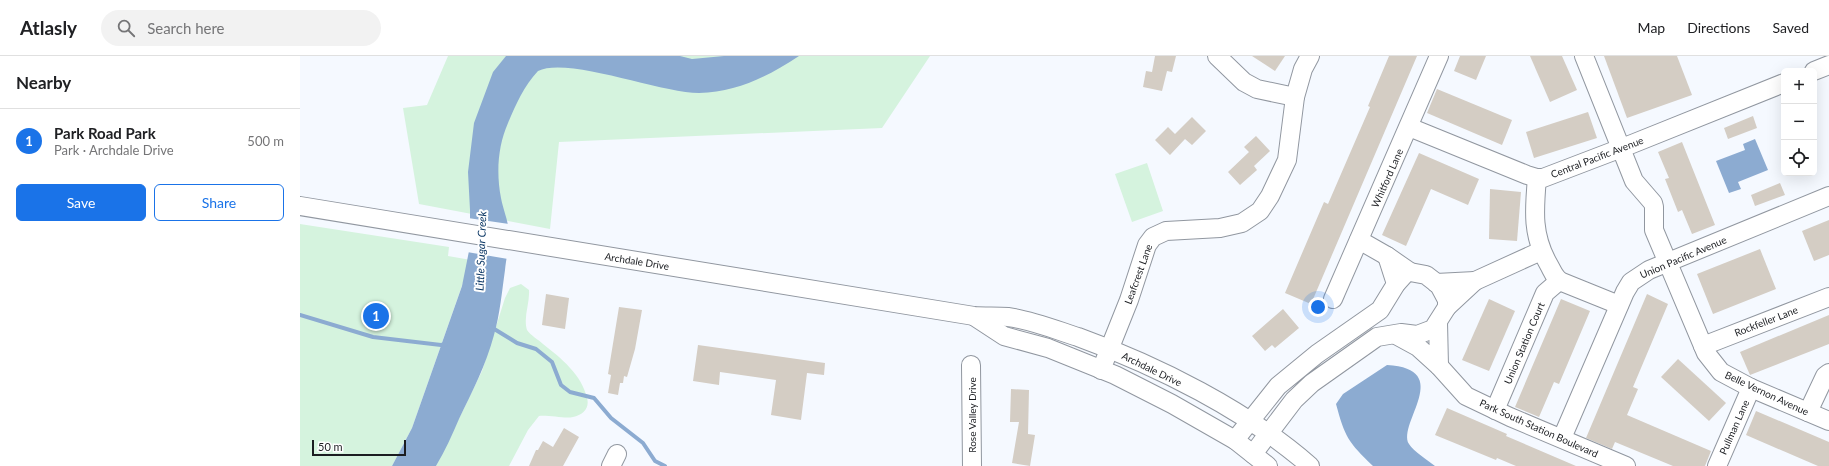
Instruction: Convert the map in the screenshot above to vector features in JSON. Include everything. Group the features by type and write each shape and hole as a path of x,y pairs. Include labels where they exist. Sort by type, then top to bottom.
{"street":[{"name":"Leafcrest Lane","path":"1101,370 1111,349 1147,245 1153,237 1166,231 1220,228 1242,223 1260,211 1267,201 1280,179 1287,160 1295,97 1303,69 1310,56"},
{"name":"Whitford Lane","path":"1333,299 1439,56"},
{"path":"1584,56 1621,148"},
{"path":"1220,57 1244,82 1257,89 1295,97"},
{"path":"1817,70 1829,65"},
{"name":"Central Pacific Avenue","path":"1409,126 1537,178 1550,176 1781,84"},
{"name":"Belle Vernon Avenue","path":"1621,148 1634,181 1653,203 1654,230 1706,353 1721,372 1751,388 1829,421"},
{"path":"1537,178 1535,225 1541,252 1559,281 1619,305"},
{"name":"Union Pacific Avenue","path":"1562,438 1619,305 1631,282 1636,277 1668,262 1829,196"},
{"name":"Archdale Drive","path":"300,206 974,316 1008,317 1057,330 1111,349 1206,395 1268,433 1291,449 1310,466"},
{"path":"1359,240 1387,256 1410,272 1426,275 1436,283 1447,300 1443,314 1439,366"},
{"path":"1253,454 1294,400 1312,383 1377,337 1401,333 1418,335 1433,329 1443,314 1475,282 1541,252"},
{"path":"1387,256 1396,284"},
{"path":"1235,440 1278,386 1317,354 1380,310 1396,284 1405,274 1410,272"},
{"name":"Union Station Court","path":"1495,410 1545,293 1559,281"},
{"path":"1436,283 1475,282"},
{"name":"Rockfeller Lane","path":"1703,346 1829,296"},
{"name":"Archdale Drive","path":"974,316 1004,336 1048,348 1101,370 1172,404 1235,440 1268,466"},
{"name":"Park South Station Boulevard","path":"1394,334 1418,347 1439,366 1466,396 1495,410 1626,466"},
{"path":"1317,354 1329,371"},
{"name":"Rose Valley Drive","path":"971,365 972,466"},
{"path":"1808,412 1825,376 1829,373"},
{"name":"Pullman Lane","path":"1717,466 1751,388"}],"green space":[{"path":"448,56 930,56 882,128 559,142 550,229 419,204 403,108 427,105"},
{"path":"1147,163 1163,211 1132,222 1115,174"},
{"path":"300,224 449,247 448,256 471,260 412,428 392,466 300,466"},
{"path":"521,284 529,290 526,315 527,330 532,336 564,361 576,374 581,382 587,398 587,408 580,415 573,417 566,418 539,416 528,430 509,466 436,466 482,371 505,298 510,288"}],"water":[{"name":"Little Sugar Creek","path":"506,56 680,56 692,59 724,56 799,56 763,77 751,82 726,90 699,93 662,87 592,71 570,68 552,68 538,71 524,89 517,102 505,132 500,150 498,169 499,188 507,219 509,241 498,319 487,357 436,466 392,466 412,428 462,286 470,246 468,172 474,123 493,72"},
{"path":"1755,139 1768,170 1738,182 1741,189 1729,193 1716,161 1745,150 1743,144"},
{"path":"1387,365 1407,369 1417,376 1421,386 1419,398 1407,435 1411,447 1435,466 1373,466 1353,445 1345,432 1336,404 1343,394"}],"pier":[{"path":"468,218 509,224 511,232 508,259 467,252"}],"building":[{"path":"1155,56 1176,56 1172,72 1167,71 1162,91 1143,87 1146,71 1152,72"},
{"path":"1252,56 1285,56 1275,71"},
{"path":"1389,56 1417,56 1311,304 1285,293 1324,202 1328,204 1370,107 1368,106"},
{"path":"1460,56 1486,56 1476,80 1454,71"},
{"path":"1530,56 1562,56 1577,90 1550,102"},
{"path":"1604,56 1677,56 1692,95 1627,118"},
{"path":"1437,89 1512,120 1502,145 1427,113"},
{"path":"1588,112 1597,138 1534,158 1526,132"},
{"path":"1753,116 1757,128 1728,139 1724,128"},
{"path":"1192,117 1206,131 1192,145 1185,139 1170,155 1155,140 1168,127 1175,134"},
{"path":"1256,136 1270,151 1254,166 1257,170 1240,185 1228,172 1249,152 1244,147"},
{"path":"1682,142 1715,225 1692,234 1682,210 1678,212 1665,179 1669,178 1658,152"},
{"path":"1419,153 1479,179 1468,205 1431,189 1406,246 1382,235"},
{"path":"1780,183 1785,195 1755,206 1751,195"},
{"path":"1490,189 1521,192 1517,241 1489,239"},
{"path":"1829,220 1829,255 1814,261 1802,231"},
{"path":"1760,249 1776,289 1713,314 1697,274"},
{"path":"546,294 569,298 565,329 542,325"},
{"path":"1647,294 1668,304 1633,387 1638,389 1627,415 1711,451 1705,466 1673,466 1615,442 1612,449 1586,438"},
{"path":"1489,299 1515,311 1489,371 1462,360"},
{"path":"1561,299 1590,311 1559,384 1554,382 1539,417 1515,407"},
{"path":"619,307 642,310 635,349 627,377 624,376 623,383 620,383 618,395 608,393 611,375 608,374"},
{"path":"1283,309 1299,328 1275,348 1272,345 1265,351 1252,336"},
{"path":"1829,315 1829,344 1750,375 1740,352"},
{"path":"698,345 825,363 824,375 807,373 801,420 771,415 776,380 720,372 719,385 693,381"},
{"path":"1678,359 1726,403 1709,421 1661,377"},
{"path":"1011,389 1029,390 1028,434 1035,435 1030,466 1012,463 1019,422 1010,422"},
{"path":"1447,408 1507,434 1506,436 1576,466 1516,466 1497,458 1496,460 1435,435"},
{"path":"1756,411 1829,442 1829,466 1818,466 1746,435"},
{"path":"564,428 579,437 563,466 529,466 536,450 538,450 543,441 553,447"}],"waterway":[{"path":"300,315 373,337 441,345 446,344"},
{"path":"491,327 517,343 536,349 552,362 561,385 570,392 594,398 611,418 643,443 655,461 665,466"}],"place":[{"name":"Park Road Park","path":"376,316"}]}
